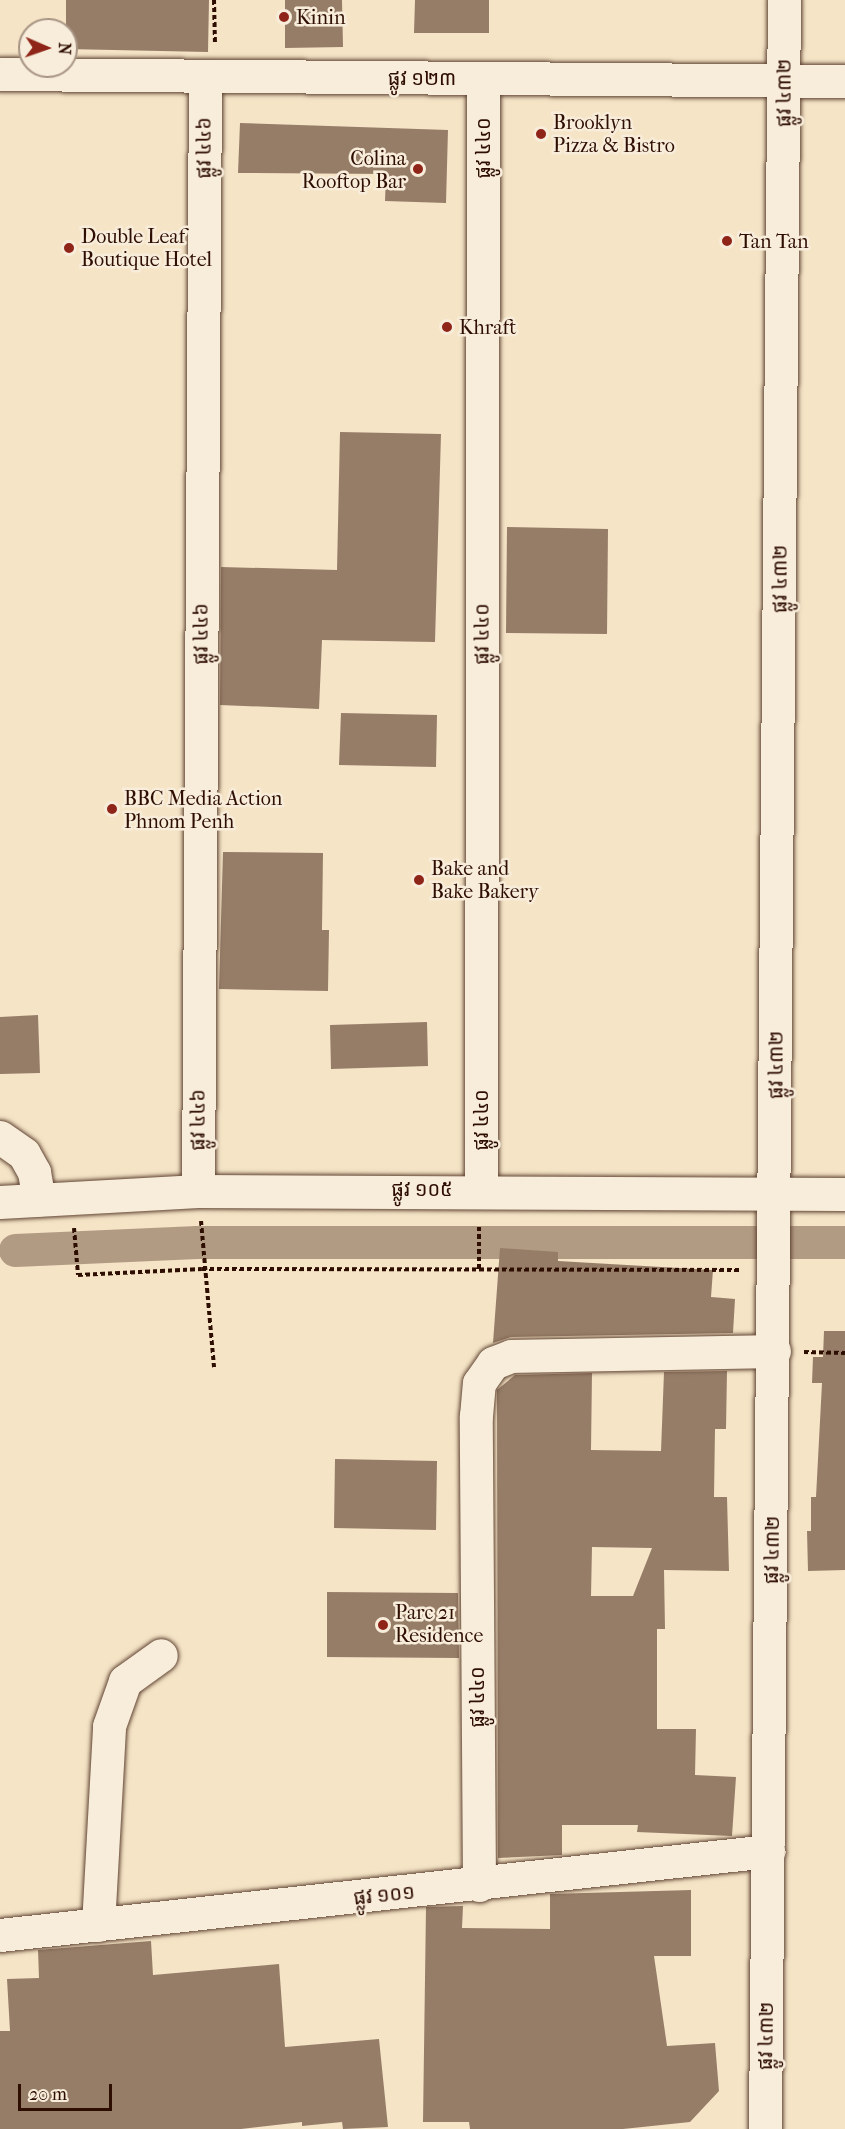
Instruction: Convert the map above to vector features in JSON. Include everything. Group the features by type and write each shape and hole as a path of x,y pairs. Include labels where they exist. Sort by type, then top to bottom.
{"street":[{"name":"ផ្លូវ ៤៣២","path":"765,2129 774,1351 784,0"},
{"name":"ផ្លូវ ១២៣","path":"0,74 845,81"},
{"name":"ផ្លូវ ៤៤៦","path":"198,1191 210,76"},
{"name":"ផ្លូវ ៤៤០","path":"481,1189 483,78"},
{"path":"0,1137 24,1154 34,1172 39,1200"},
{"name":"ផ្លូវ ១០៥","path":"0,1202 198,1191 481,1189 775,1204 845,1194"},
{"name":"ផ្លូវ ៤៤០","path":"479,1885 476,1416 479,1383 493,1363 511,1356 774,1351"},
{"path":"98,1925 109,1726 125,1681 161,1655"},
{"name":"ផ្លូវ ១០១","path":"0,1935 479,1885 768,1851"}],"path":[{"path":"210,76 214,0"},
{"path":"201,1223 202,1269 214,1367"},
{"path":"479,1223 479,1267"},
{"path":"74,1229 78,1275 202,1269 479,1267 774,1270"},
{"path":"774,1351 845,1353"}],"building":[{"path":"66,0 209,0 208,52 78,49 78,18 66,18"},
{"path":"285,0 342,0 343,47 285,48"},
{"path":"415,0 489,0 489,33 414,33"},
{"path":"240,123 448,130 446,203 385,201 386,174 238,173"},
{"path":"340,432 441,434 435,642 322,640 319,709 220,705 221,567 337,570"},
{"path":"507,527 608,529 607,634 506,633"},
{"path":"341,713 437,715 436,767 339,765"},
{"path":"223,852 323,853 322,930 329,930 328,991 219,989"},
{"path":"38,1015 40,1073 0,1074 0,1017"},
{"path":"427,1022 428,1066 331,1069 330,1025"},
{"path":"500,1248 558,1252 558,1261 713,1270 711,1297 735,1299 733,1333 511,1337 493,1343"},
{"path":"824,1331 845,1331 845,1570 808,1571 807,1531 811,1531 811,1497 816,1497 822,1383 812,1383 813,1357 823,1357"},
{"path":"727,1371 726,1429 715,1429 714,1497 727,1497 729,1571 664,1570 665,1629 657,1629 657,1729 696,1729 695,1775 736,1777 732,1836 637,1832 638,1825 562,1825 562,1855 498,1858 497,1390 515,1375 592,1373 591,1450 661,1451 664,1372","holes":["592,1547 652,1548 633,1596 591,1596"]},
{"path":"335,1459 437,1461 436,1530 334,1528"},
{"name":"Parc 21 Residence","path":"327,1592 458,1593 459,1658 327,1657"},
{"path":"691,1890 691,1956 654,1956 667,2046 715,2043 719,2091 690,2122 623,2129 470,2129 469,2122 423,2122 426,1907 463,1906 462,1928 550,1929 550,1894"},
{"path":"151,1941 153,1975 279,1964 285,2047 379,2039 388,2127 343,2129 342,2122 302,2126 302,2122 241,2129 0,2129 0,2031 10,2031 7,1979 39,1978 38,1950"}],"waterway":[{"path":"15,1250 197,1242 845,1242"}],"place":[{"name":"Kinin","path":"284,17"},
{"name":"Brooklyn Pizza & Bistro","path":"541,134"},
{"name":"Colina Rooftop Bar","path":"418,169"},
{"name":"Tan Tan","path":"727,241"},
{"name":"Double Leaf Boutique Hotel","path":"69,248"},
{"name":"Khraft","path":"447,327"},
{"name":"BBC Media Action Phnom Penh","path":"112,809"},
{"name":"Bake and Bake Bakery","path":"419,880"},
{"name":"Parc 21 Residence","path":"383,1625"}]}
